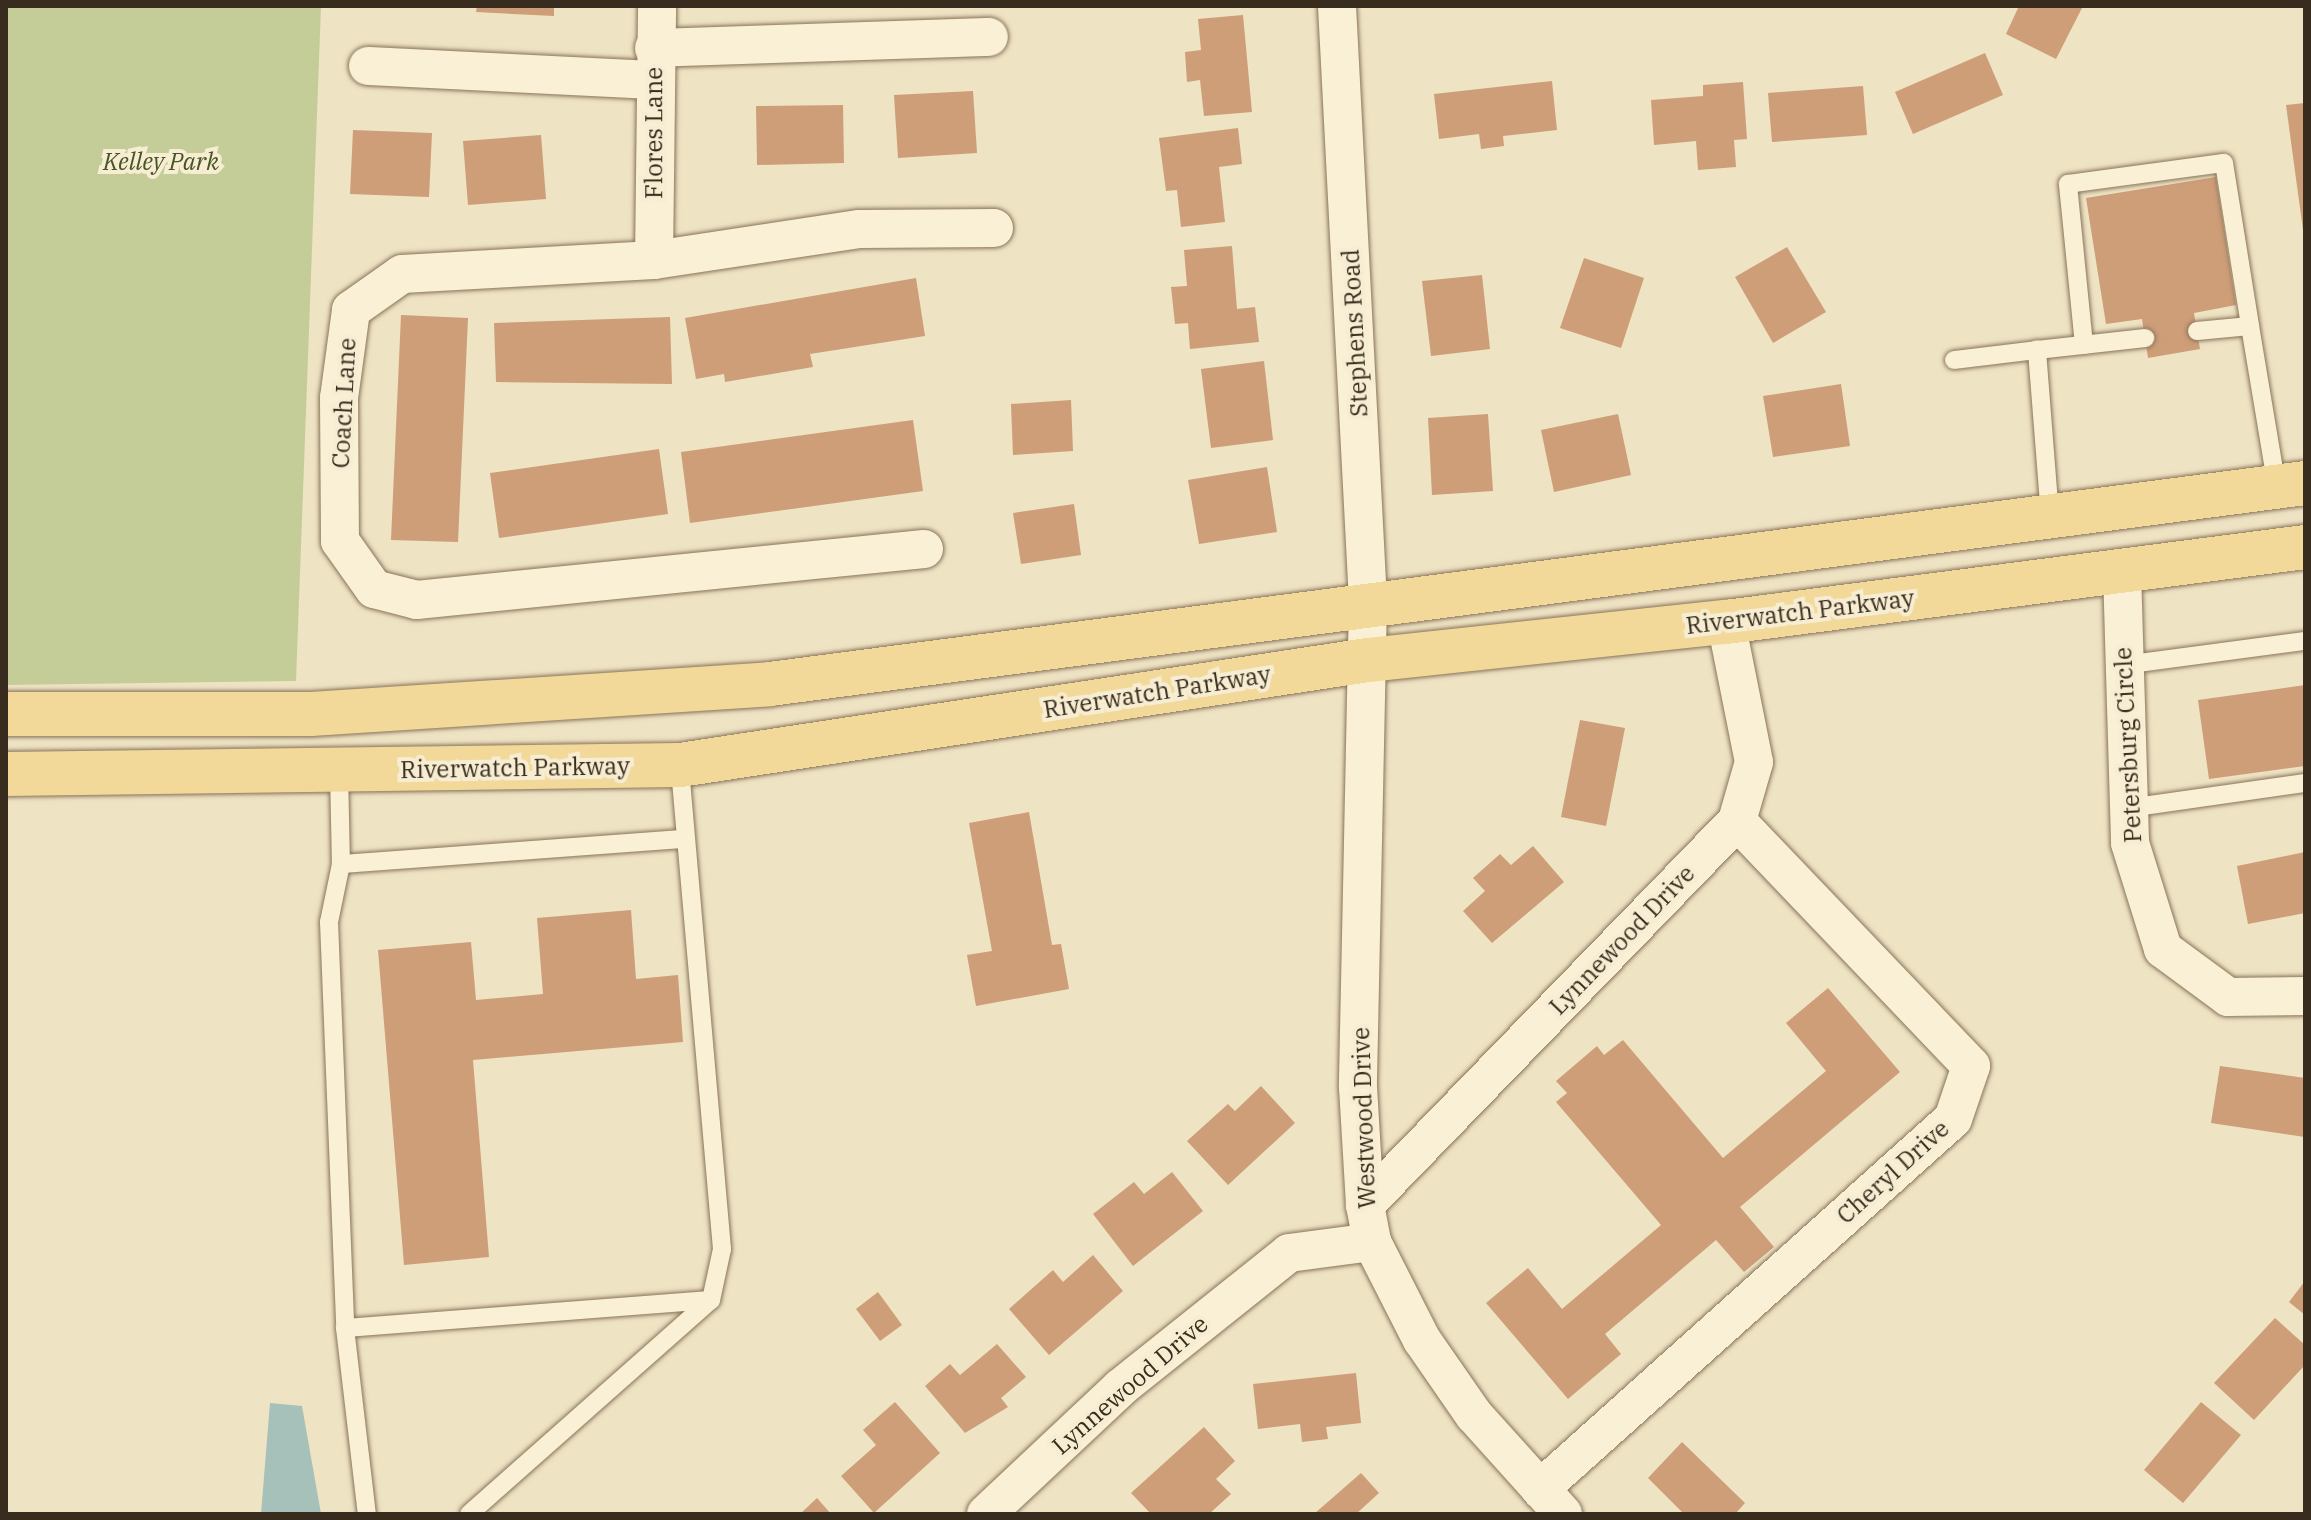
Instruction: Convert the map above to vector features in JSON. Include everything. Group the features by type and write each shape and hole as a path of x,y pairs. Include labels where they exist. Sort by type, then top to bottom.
{"main road":[{"path":"6,714 311,714 770,684 1368,602 2291,485"},
{"name":"Riverwatch Parkway","path":"6,774 680,765 1368,660 1726,622 2305,547"}],"street":[{"name":"Flores Lane","path":"654,260 657,6"},
{"name":"Stephens Road","path":"1337,6 1368,602 1368,660"},
{"path":"368,66 654,64 989,37"},
{"name":"Coach Lane","path":"924,549 417,600 374,589 340,541 339,398 351,310 402,274 654,260 860,229 994,228"},
{"name":"Petersburg Circle","path":"2122,571 2130,843 2163,949 2228,997 2305,996"},
{"name":"Lynnewood Drive","path":"1365,1205 1737,821 1754,762 1726,622"},
{"name":"Westwood Drive","path":"1368,660 1358,1087 1365,1205 1372,1242 1430,1350 1474,1415 1552,1502"},
{"name":"Cheryl Drive","path":"1552,1502 1953,1119 1971,1066 1737,821"},
{"name":"Lynnewood Drive","path":"986,1514 1120,1388 1289,1253 1372,1242"}],"lane":[{"path":"2084,345 2068,184 2224,163 2250,326 2291,485"},
{"path":"2197,331 2250,326"},
{"path":"1954,360 2145,338"},
{"path":"2037,350 2050,516"},
{"path":"2124,665 2305,641"},
{"path":"469,1514 711,1300 722,1249 683,839 680,765"},
{"path":"339,771 341,864 329,922 345,1328 367,1514"},
{"path":"2129,808 2305,783"},
{"path":"341,864 683,839"},
{"path":"345,1328 711,1300"}],"green space":[{"name":"Kelley Park","path":"6,6 321,6 296,681 6,685"}],"water":[{"path":"270,1403 302,1406 321,1514 261,1514"}],"building":[{"path":"477,6 554,6 554,16 476,12"},
{"path":"2019,6 2083,6 2056,59 2006,34"},
{"path":"1243,15 1252,112 1204,116 1200,80 1187,82 1185,52 1201,50 1198,19"},
{"path":"1985,53 2003,95 1913,134 1895,92"},
{"path":"1552,81 1557,130 1503,136 1504,146 1481,149 1479,134 1439,139 1434,94"},
{"path":"1743,82 1747,139 1734,140 1736,167 1698,170 1696,141 1654,145 1651,100 1703,96 1703,85"},
{"path":"1863,86 1867,135 1772,142 1768,93"},
{"path":"973,91 977,153 898,158 894,95"},
{"path":"2305,103 2305,230 2303,230 2286,105"},
{"path":"843,105 844,163 757,165 756,106"},
{"path":"1238,128 1242,164 1219,167 1225,222 1181,227 1177,190 1166,191 1159,138"},
{"path":"353,130 432,133 429,197 350,194"},
{"path":"541,135 546,199 468,205 463,141"},
{"path":"2216,177 2236,305 2194,313 2200,349 2148,358 2142,319 2106,324 2086,198"},
{"path":"1232,246 1237,309 1255,307 1259,342 1190,349 1188,323 1175,324 1171,287 1187,286 1184,250"},
{"path":"1787,247 1826,312 1773,343 1735,277"},
{"path":"1584,258 1644,278 1621,348 1560,328"},
{"path":"1482,275 1490,349 1431,356 1422,281"},
{"path":"916,278 925,336 810,354 813,367 725,382 724,374 696,379 685,318"},
{"path":"401,315 468,318 458,542 391,540"},
{"path":"670,317 672,384 496,382 494,323"},
{"path":"1264,361 1273,440 1211,448 1201,369"},
{"path":"1841,384 1850,446 1773,457 1763,396"},
{"path":"1071,400 1073,451 1013,455 1011,404"},
{"path":"1488,414 1493,491 1432,495 1428,418"},
{"path":"1618,414 1631,475 1554,492 1541,430"},
{"path":"913,420 923,491 690,523 681,452"},
{"path":"659,449 668,514 499,538 490,473"},
{"path":"1267,467 1277,532 1199,544 1188,480"},
{"path":"1074,504 1081,555 1021,564 1013,513"},
{"path":"2305,685 2305,766 2209,779 2198,700"},
{"path":"1580,720 1625,728 1606,826 1561,817"},
{"path":"1029,812 1052,945 1061,944 1069,989 976,1006 967,955 992,951 969,823"},
{"path":"1533,846 1564,882 1492,943 1463,911 1485,891 1473,878 1500,854 1511,865"},
{"path":"2305,852 2305,913 2248,924 2237,866"},
{"path":"631,910 636,979 678,975 683,1042 473,1060 489,1257 404,1265 378,950 471,942 476,1000 543,994 537,918"},
{"path":"1828,988 1900,1072 1740,1207 1774,1247 1744,1272 1716,1240 1605,1334 1621,1354 1568,1399 1486,1303 1528,1268 1562,1309 1661,1225 1556,1102 1567,1093 1556,1081 1597,1046 1604,1055 1623,1040 1723,1158 1826,1071 1786,1023"},
{"path":"2220,1066 2305,1078 2305,1137 2211,1123"},
{"path":"1261,1086 1295,1123 1228,1185 1187,1141 1228,1104 1235,1111"},
{"path":"1172,1172 1203,1211 1133,1266 1093,1214 1134,1182 1144,1194"},
{"path":"1093,1255 1123,1291 1049,1355 1009,1309 1053,1270 1063,1282"},
{"path":"2305,1281 2305,1315 2289,1302"},
{"path":"878,1292 902,1325 880,1341 856,1309"},
{"path":"2275,1318 2305,1345 2305,1365 2254,1420 2214,1383"},
{"path":"997,1344 1026,1377 1001,1398 1008,1407 965,1433 925,1386 950,1364 960,1375"},
{"path":"1356,1373 1361,1423 1326,1427 1328,1439 1302,1442 1300,1424 1258,1429 1253,1384"},
{"path":"895,1402 940,1453 874,1513 841,1476 876,1445 863,1430"},
{"path":"2201,1402 2241,1435 2183,1503 2144,1470"},
{"path":"1204,1427 1235,1461 1216,1479 1231,1494 1209,1514 1151,1514 1131,1493"},
{"path":"1682,1442 1745,1503 1735,1514 1684,1514 1648,1478"},
{"path":"1361,1473 1379,1493 1356,1514 1314,1514"},
{"path":"817,1498 831,1514 800,1514"}]}
